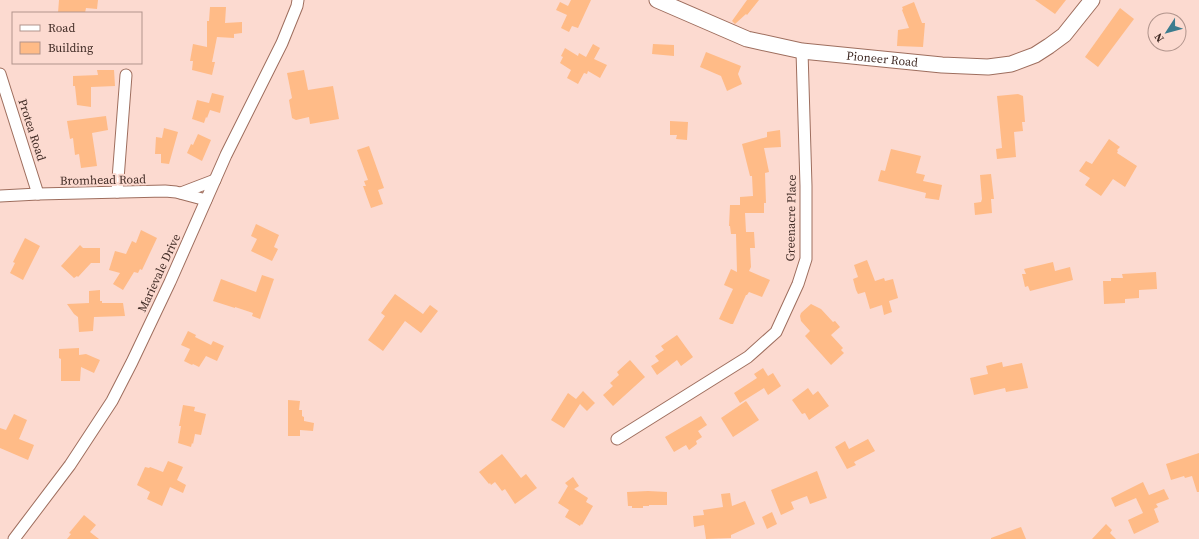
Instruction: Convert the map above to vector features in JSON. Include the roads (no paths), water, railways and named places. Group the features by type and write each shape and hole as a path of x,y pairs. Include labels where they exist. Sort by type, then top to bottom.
{"main road":[{"name":"Pioneer Road","path":"657,0 747,39 802,51 942,65 988,67 1011,64 1035,55 1049,46 1064,35 1092,0"}],"street":[{"name":"Marievale Drive","path":"14,539 70,465 112,401 170,282 226,155 282,44 298,0"},
{"name":"Greenacre Place","path":"617,439 748,357 776,332 798,284 806,260 806,186 802,51"},
{"name":"Protea Road","path":"0,74 38,194"},
{"path":"117,192 126,75"},
{"path":"181,193 215,180"},
{"name":"Bromhead Road","path":"0,196 165,191 181,193 206,200"}]}
